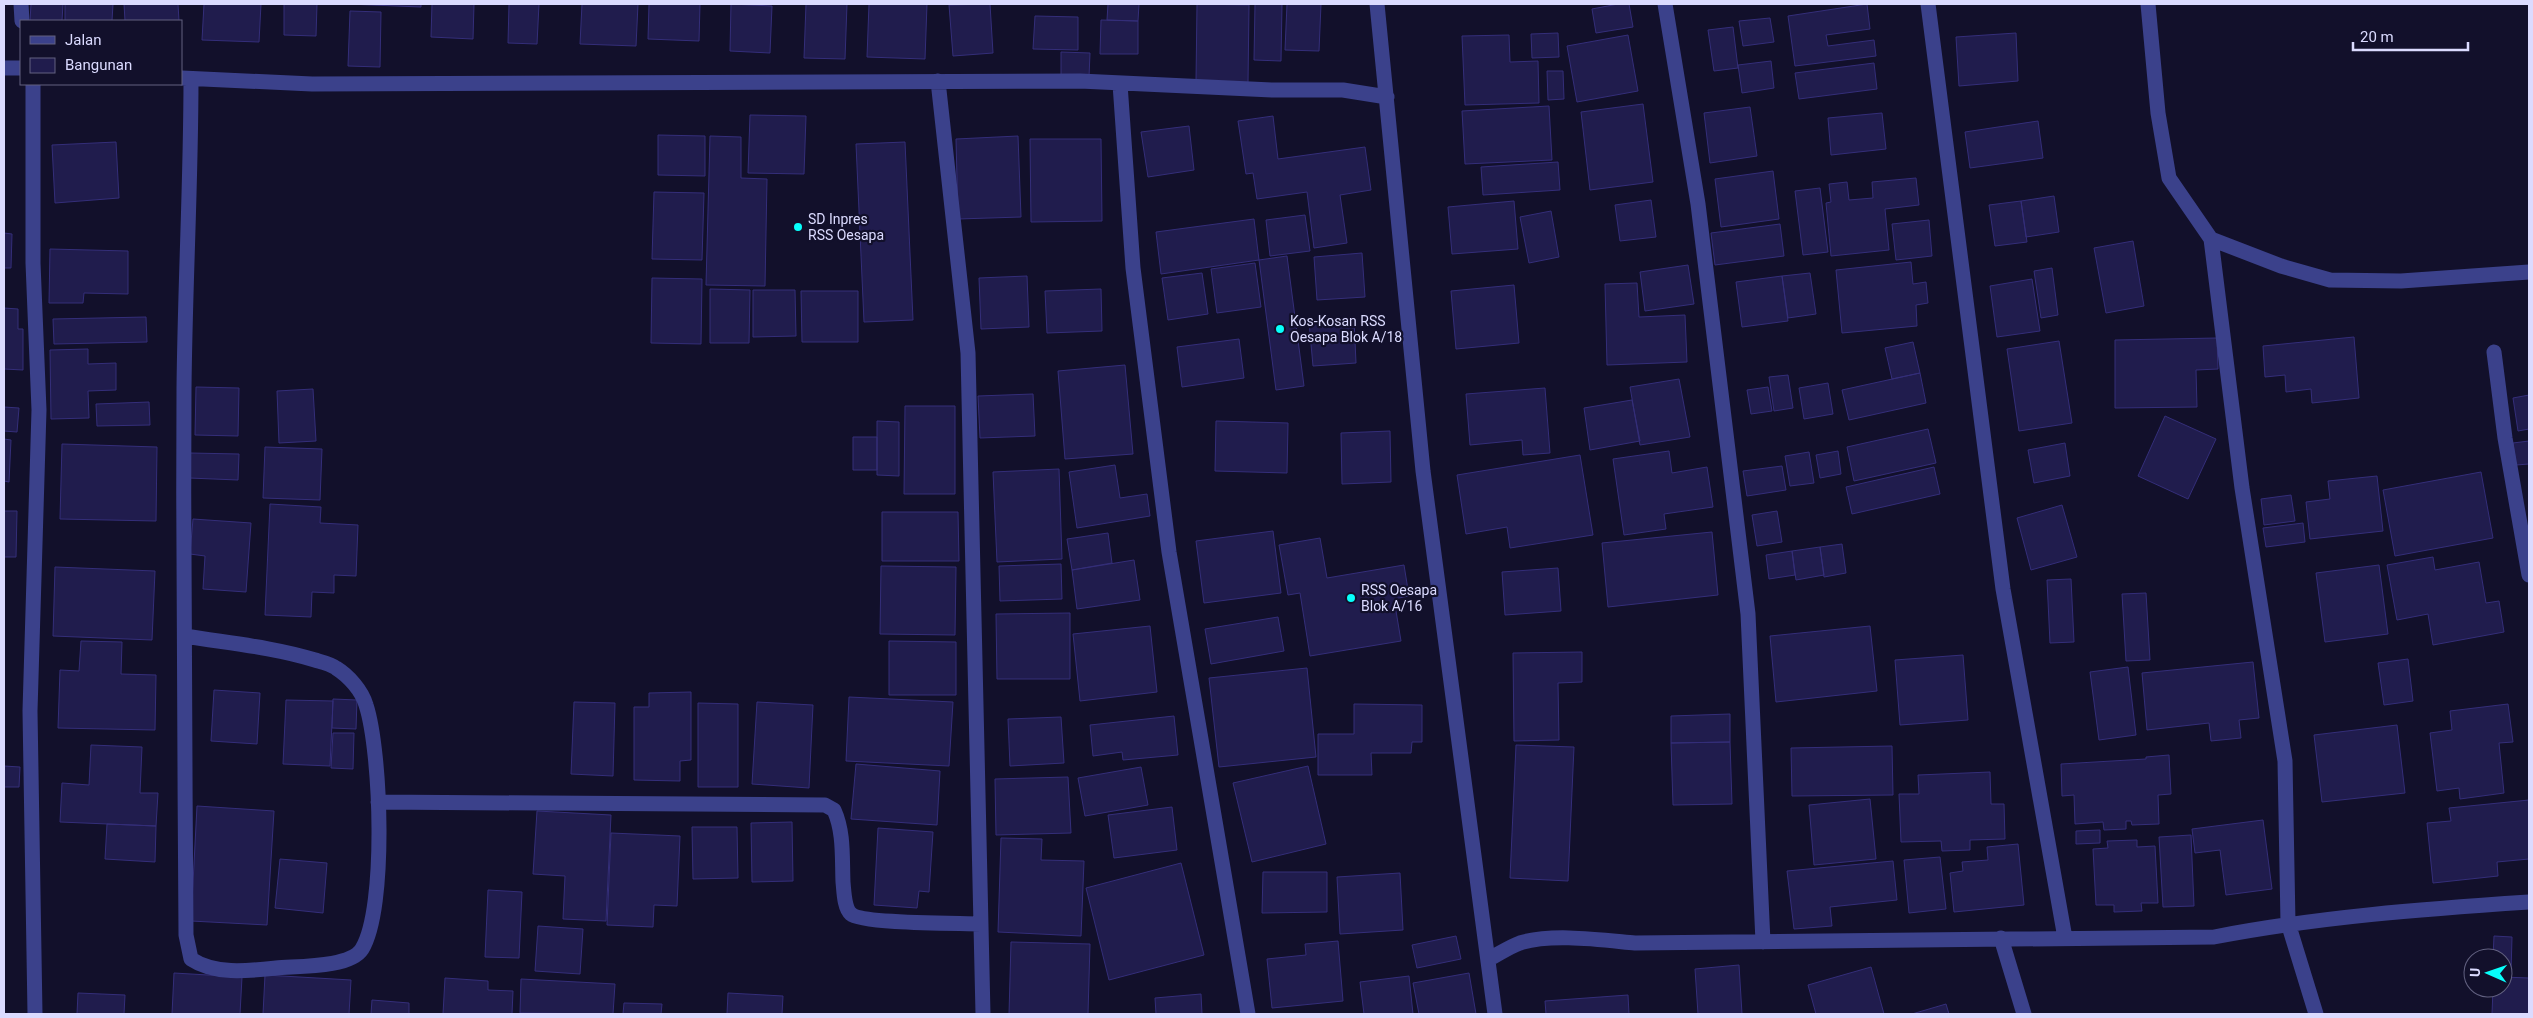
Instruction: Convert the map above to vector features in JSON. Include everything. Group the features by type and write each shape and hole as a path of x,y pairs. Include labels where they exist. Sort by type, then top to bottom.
{"street":[{"path":"21,4 22,20"},
{"path":"1377,4 1425,490 1495,1014"},
{"path":"1665,4 1698,204 1748,614 1763,942"},
{"path":"1928,4 2003,590 2065,938"},
{"path":"2148,4 2158,113 2169,178 2211,239 2242,488 2285,761 2288,923 2316,1014"},
{"path":"4,68 20,68"},
{"path":"185,636 302,656 336,667 357,686 366,704 375,744 378,802 377,870 370,925 361,950 344,962 242,971 202,966 191,959 186,936 184,385 190,198 186,78 312,84 1080,81 1272,90 1343,90 1387,97"},
{"path":"938,81 968,353 983,1014"},
{"path":"1120,84 1133,268 1169,552 1248,1014"},
{"path":"33,85 33,263 38,410 30,712 35,1014"},
{"path":"2211,239 2281,266 2330,280 2401,281 2529,272"},
{"path":"2494,352 2505,438 2529,575"},
{"path":"378,802 825,805 834,810 841,831 843,884 846,906 850,914 858,918 878,920 981,924"},
{"path":"1489,959 1519,944 1530,941 1587,938 1635,943 2214,936 2288,923 2434,908 2529,902"},
{"path":"2001,938 2024,1014"}],"building":[{"path":"31,4 63,4 62,20 30,20"},
{"path":"65,4 113,4 112,20 65,20"},
{"path":"124,4 178,4 179,20 125,20"},
{"path":"204,4 261,4 259,42 202,40"},
{"path":"284,4 317,4 316,36 284,35"},
{"path":"347,4 421,4 421,7"},
{"path":"432,4 474,4 473,39 431,37"},
{"path":"509,4 539,4 537,44 508,43"},
{"path":"582,4 638,4 636,46 580,44"},
{"path":"649,4 700,4 699,41 648,39"},
{"path":"731,4 772,6 770,53 730,51"},
{"path":"806,4 847,4 845,59 804,58"},
{"path":"869,4 927,4 925,59 867,57"},
{"path":"990,4 993,53 953,56 949,5"},
{"path":"1108,4 1139,4 1138,21 1107,20"},
{"path":"1197,4 1249,5 1248,83 1196,82"},
{"path":"1255,4 1282,4 1281,61 1254,60"},
{"path":"1287,4 1321,4 1319,51 1285,50"},
{"path":"1629,4 1633,27 1596,33 1592,9"},
{"path":"1867,4 1870,29 1826,35 1828,46 1874,40 1876,56 1795,66 1788,16"},
{"path":"350,11 381,12 380,67 348,66"},
{"path":"1035,16 1078,17 1078,50 1033,49"},
{"path":"1770,18 1774,42 1743,46 1739,21"},
{"path":"1101,20 1138,21 1138,54 1100,54"},
{"path":"1733,27 1738,68 1714,71 1708,30"},
{"path":"1558,33 1559,57 1532,58 1531,34"},
{"path":"2016,33 2018,81 1959,86 1956,37"},
{"path":"1509,35 1510,62 1538,61 1539,103 1465,105 1462,36"},
{"path":"1628,35 1638,91 1577,102 1567,46"},
{"path":"1061,52 1090,53 1089,77 1061,76"},
{"path":"1771,61 1774,88 1742,93 1738,65"},
{"path":"1874,63 1877,89 1799,99 1795,73"},
{"path":"1547,71 1563,71 1564,99 1548,100"},
{"path":"1643,104 1653,182 1590,190 1581,112"},
{"path":"1549,106 1552,160 1465,164 1462,111"},
{"path":"1750,107 1757,156 1710,163 1704,113"},
{"path":"1882,113 1886,149 1831,155 1828,118"},
{"path":"750,115 806,116 804,174 748,173"},
{"path":"1273,116 1278,159 1365,147 1371,190 1340,195 1347,243 1314,248 1307,192 1257,199 1253,173 1246,174 1238,121"},
{"path":"2038,121 2043,158 1970,168 1965,132"},
{"path":"1189,126 1194,170 1148,177 1141,132"},
{"path":"658,135 705,136 705,176 658,175"},
{"path":"710,136 741,137 741,178 767,179 765,286 706,285"},
{"path":"1018,136 1021,217 958,219 956,139"},
{"path":"1030,139 1101,139 1102,221 1031,222"},
{"path":"116,142 119,198 55,203 52,145"},
{"path":"905,142 913,320 864,322 856,144"},
{"path":"1558,162 1560,190 1483,195 1481,167"},
{"path":"1773,171 1779,219 1721,227 1715,179"},
{"path":"1916,178 1919,205 1885,209 1889,250 1831,256 1826,203 1831,202 1829,184 1847,182 1849,200 1873,198 1872,182"},
{"path":"1820,188 1828,252 1803,255 1795,191"},
{"path":"654,192 704,193 702,260 652,259"},
{"path":"2054,196 2059,232 2026,237 2021,201"},
{"path":"1651,200 1656,237 1620,241 1615,205"},
{"path":"1514,201 1518,249 1452,254 1448,207"},
{"path":"2021,201 2027,242 1995,246 1989,205"},
{"path":"1551,211 1559,257 1529,263 1520,217"},
{"path":"1305,215 1310,251 1270,256 1266,220"},
{"path":"1254,219 1259,260 1161,274 1156,232"},
{"path":"1929,220 1932,256 1896,260 1892,224"},
{"path":"1780,224 1784,256 1715,265 1711,233"},
{"path":"4,233 12,234 11,268 4,268"},
{"path":"2133,241 2144,306 2106,313 2094,248"},
{"path":"50,249 128,251 128,294 84,293 83,303 49,303"},
{"path":"1362,253 1365,297 1317,300 1314,257"},
{"path":"1287,256 1304,386 1276,390 1259,260"},
{"path":"1911,262 1913,284 1926,282 1928,303 1916,305 1917,326 1842,333 1836,270"},
{"path":"1255,263 1261,307 1217,313 1211,269"},
{"path":"1688,265 1694,304 1645,311 1640,272"},
{"path":"2052,268 2058,315 2041,318 2034,271"},
{"path":"1202,273 1208,314 1168,320 1162,278"},
{"path":"1810,273 1816,314 1788,318 1782,276"},
{"path":"1027,276 1029,327 981,329 979,278"},
{"path":"1782,276 1788,321 1742,327 1736,282"},
{"path":"652,278 702,279 701,344 651,343"},
{"path":"2032,279 2040,331 1997,337 1990,286"},
{"path":"1637,283 1639,317 1685,315 1687,362 1607,365 1605,284"},
{"path":"1514,285 1519,343 1456,349 1451,291"},
{"path":"710,289 750,290 749,343 710,343"},
{"path":"1101,289 1102,331 1047,333 1045,291"},
{"path":"753,290 795,290 796,336 753,337"},
{"path":"801,291 858,291 858,342 802,342"},
{"path":"4,308 18,309 18,329 23,329 23,370 4,369"},
{"path":"146,317 147,342 54,344 53,319"},
{"path":"1354,319 1356,363 1313,366 1309,322"},
{"path":"2354,337 2359,398 2312,403 2311,389 2286,392 2285,375 2265,377 2263,346"},
{"path":"2217,338 2218,369 2196,370 2197,407 2115,408 2115,340"},
{"path":"1239,339 1244,378 1182,387 1177,347"},
{"path":"2059,341 2072,423 2019,431 2007,349"},
{"path":"1913,342 1920,373 1892,379 1885,348"},
{"path":"88,349 88,364 116,363 116,390 88,391 89,418 51,419 50,350"},
{"path":"1125,365 1133,454 1065,459 1058,371"},
{"path":"1920,373 1926,403 1849,420 1842,390"},
{"path":"1788,375 1793,408 1774,411 1769,377"},
{"path":"1679,379 1690,437 1640,445 1630,387"},
{"path":"1828,383 1833,414 1804,419 1799,388"},
{"path":"196,387 239,388 238,436 195,435"},
{"path":"1768,387 1772,411 1751,414 1747,390"},
{"path":"1545,388 1550,453 1523,455 1522,440 1470,445 1466,394"},
{"path":"313,389 316,441 279,443 277,391"},
{"path":"1033,394 1035,436 980,438 978,396"},
{"path":"2529,395 2529,429 2518,431 2513,398"},
{"path":"1632,400 1640,441 1590,450 1584,408"},
{"path":"149,402 150,425 97,426 96,404"},
{"path":"905,406 955,406 955,494 904,494"},
{"path":"4,407 19,408 17,432 4,431"},
{"path":"2165,416 2216,439 2188,499 2138,476"},
{"path":"877,421 899,422 899,476 877,475"},
{"path":"1216,421 1288,423 1287,473 1215,471"},
{"path":"1928,429 1936,463 1854,481 1847,447"},
{"path":"1390,431 1391,482 1342,484 1341,433"},
{"path":"853,437 877,437 877,470 853,470"},
{"path":"4,439 11,440 9,482 4,481"},
{"path":"2529,441 2529,464 2516,465 2513,443"},
{"path":"2065,443 2070,476 2034,483 2028,450"},
{"path":"62,444 157,447 156,521 60,519"},
{"path":"265,447 322,449 320,500 263,498"},
{"path":"1669,451 1672,473 1707,467 1713,507 1664,514 1666,529 1624,535 1613,459"},
{"path":"1838,451 1841,474 1820,478 1816,455"},
{"path":"1809,452 1814,483 1790,486 1785,456"},
{"path":"190,453 239,454 238,480 189,478"},
{"path":"1580,455 1593,535 1510,548 1507,527 1466,534 1457,475"},
{"path":"1115,465 1120,498 1147,494 1150,516 1077,528 1069,472"},
{"path":"1782,466 1786,490 1747,496 1743,471"},
{"path":"1934,467 1940,494 1852,514 1846,487"},
{"path":"1059,469 1062,559 997,562 993,472"},
{"path":"2481,472 2493,538 2395,556 2383,490"},
{"path":"2377,476 2383,531 2310,539 2306,502 2330,499 2328,481"},
{"path":"2291,495 2295,521 2264,525 2261,499"},
{"path":"270,504 321,507 320,523 358,525 356,576 334,575 334,593 312,592 311,617 265,615"},
{"path":"2062,505 2077,557 2031,570 2017,518"},
{"path":"4,511 17,511 16,557 4,557"},
{"path":"1777,511 1782,542 1757,546 1752,515"},
{"path":"882,512 958,512 959,561 882,561"},
{"path":"193,519 251,523 246,592 203,589 205,556 190,554"},
{"path":"2303,523 2305,542 2266,547 2263,528"},
{"path":"1273,531 1281,593 1204,603 1196,541"},
{"path":"1712,532 1718,595 1608,607 1602,543"},
{"path":"1108,533 1112,563 1072,570 1067,539"},
{"name":"RSS Oesapa Blok A/16","path":"1320,538 1327,578 1404,565 1409,596 1394,599 1401,641 1310,656 1300,593 1288,595 1279,545"},
{"path":"1842,544 1846,573 1824,577 1820,547"},
{"path":"1820,547 1824,575 1796,580 1792,551"},
{"path":"1792,551 1795,575 1769,579 1766,555"},
{"path":"2433,557 2435,570 2479,562 2486,603 2499,601 2504,632 2433,645 2428,614 2397,620 2387,565"},
{"path":"1134,560 1140,600 1077,609 1072,570"},
{"path":"1061,564 1062,599 1000,601 999,566"},
{"path":"2379,565 2388,634 2325,642 2316,573"},
{"path":"881,566 956,567 955,635 880,634"},
{"path":"55,567 155,571 152,640 53,636"},
{"path":"1558,568 1561,611 1505,615 1502,572"},
{"path":"2071,579 2074,642 2050,643 2047,580"},
{"path":"2146,593 2150,660 2126,661 2122,594"},
{"path":"1070,613 1070,679 997,679 996,614"},
{"path":"1278,617 1284,651 1211,664 1205,629"},
{"path":"1150,626 1157,692 1080,701 1073,634"},
{"path":"1870,626 1877,691 1776,702 1770,636"},
{"path":"81,641 122,642 121,674 156,675 155,730 58,728 60,670 79,671"},
{"path":"889,641 956,642 956,695 889,695"},
{"path":"1582,652 1582,682 1558,683 1559,740 1514,741 1513,653"},
{"path":"1963,655 1968,720 1900,725 1895,660"},
{"path":"2408,659 2413,701 2384,705 2378,663"},
{"path":"2253,662 2259,718 2239,720 2241,738 2211,741 2209,723 2147,730 2142,673"},
{"path":"2128,667 2136,735 2099,740 2090,672"},
{"path":"1307,668 1316,757 1219,767 1209,678"},
{"path":"214,690 260,693 257,744 211,741"},
{"path":"691,692 691,760 680,761 680,781 634,780 634,707 649,707 649,693"},
{"path":"849,697 953,702 949,766 846,761"},
{"path":"333,699 357,700 356,729 332,728"},
{"path":"286,700 333,701 330,766 283,764"},
{"path":"574,702 615,703 613,776 571,774"},
{"path":"757,702 813,705 809,788 752,784"},
{"path":"698,703 738,704 738,787 698,787"},
{"path":"1354,704 1422,705 1422,742 1412,742 1411,753 1371,753 1372,775 1318,775 1318,734 1354,734"},
{"path":"2508,704 2513,742 2499,743 2504,793 2460,799 2459,788 2437,791 2430,733 2452,730 2450,711"},
{"path":"1730,714 1730,742 1671,743 1671,716"},
{"path":"1174,716 1178,755 1123,760 1122,752 1093,756 1090,725"},
{"path":"1061,717 1064,763 1010,766 1008,719"},
{"path":"2397,725 2405,793 2322,802 2314,735"},
{"path":"333,733 354,733 353,769 331,768"},
{"path":"1730,742 1732,804 1673,805 1671,743"},
{"path":"91,745 142,747 140,793 158,793 156,826 60,822 62,783 89,785"},
{"path":"1516,745 1574,747 1568,881 1510,878"},
{"path":"1892,746 1893,795 1792,796 1791,748"},
{"path":"2169,755 2171,794 2158,795 2159,824 2132,825 2131,821 2126,821 2126,829 2104,830 2103,822 2075,824 2074,795 2062,796 2061,764 2146,759 2146,757"},
{"path":"856,764 940,771 937,825 851,819"},
{"path":"4,766 20,767 19,787 4,787"},
{"path":"1308,766 1326,844 1252,862 1233,783"},
{"path":"1141,767 1148,805 1085,816 1078,778"},
{"path":"1990,772 1991,804 2004,804 2005,839 1970,840 1970,850 1942,851 1941,841 1901,842 1899,794 1919,794 1918,775"},
{"path":"1068,777 1071,833 996,835 995,779"},
{"path":"1870,799 1876,859 1814,865 1809,805"},
{"path":"2529,800 2529,859 2497,862 2498,876 2433,883 2427,823 2451,821 2449,808"},
{"path":"197,806 274,811 267,925 191,921"},
{"path":"1172,807 1177,850 1114,858 1108,815"},
{"path":"537,811 611,815 606,921 563,919 565,876 533,874"},
{"path":"2263,820 2272,889 2226,895 2220,850 2195,853 2192,829"},
{"path":"792,822 793,881 752,882 751,823"},
{"path":"107,824 156,826 155,862 105,859"},
{"path":"692,827 737,827 738,878 693,879"},
{"path":"878,828 933,832 929,892 919,891 917,908 874,905"},
{"path":"2100,830 2100,843 2076,844 2076,831"},
{"path":"611,833 680,836 677,906 654,905 653,927 607,925"},
{"path":"2191,835 2194,906 2163,907 2159,837"},
{"path":"1001,838 1042,839 1041,860 1084,861 1081,936 998,932"},
{"path":"2137,840 2137,847 2155,846 2158,903 2141,903 2142,911 2114,912 2114,905 2096,905 2093,849 2108,848 2107,841"},
{"path":"2018,844 2024,905 1954,912 1950,873 1963,871 1962,862 1988,860 1987,847"},
{"path":"1940,857 1946,909 1909,913 1904,860"},
{"path":"280,859 327,863 323,913 275,908"},
{"path":"1893,861 1897,900 1830,907 1832,926 1794,929 1787,871"},
{"path":"1181,863 1204,955 1109,980 1086,888"},
{"path":"1263,872 1327,872 1327,912 1262,913"},
{"path":"1400,873 1403,930 1340,934 1337,877"},
{"path":"488,890 522,892 519,958 485,957"},
{"path":"538,926 583,929 580,974 535,971"},
{"path":"1456,936 1461,959 1417,968 1412,945"},
{"path":"2494,936 2512,937 2512,948 2493,948"},
{"path":"1338,941 1343,1001 1272,1008 1267,959 1306,955 1305,944"},
{"path":"1011,942 1090,944 1088,1014 1009,1014"},
{"path":"1739,965 1742,1014 1698,1014 1695,969"},
{"path":"1871,967 1884,1014 1816,1014 1808,985"},
{"path":"174,973 242,977 240,1014 172,1014"},
{"path":"1469,973 1476,1014 1419,1014 1413,983"},
{"path":"265,975 351,980 349,1014 263,1014"},
{"path":"1409,976 1413,1014 1364,1014 1360,982"},
{"path":"2513,977 2529,978 2529,1014 2492,1014 2493,998 2513,998"},
{"path":"445,978 488,981 488,990 513,991 512,1014 443,1014"},
{"path":"521,979 615,984 613,1014 520,1013"},
{"path":"78,993 125,995 124,1014 77,1014"},
{"path":"728,993 783,996 782,1014 727,1014"},
{"path":"1201,994 1202,1014 1156,1014 1155,998"},
{"path":"1628,995 1629,1014 1546,1014 1545,1001"},
{"path":"372,1000 409,1003 409,1014 371,1014"},
{"path":"624,1003 662,1004 661,1014 623,1014"},
{"path":"1946,1004 1949,1014 1912,1014"}],"place":[{"name":"SD Inpres RSS Oesapa","path":"798,227"},
{"name":"Kos-Kosan RSS Oesapa Blok A/18","path":"1280,329"},
{"name":"RSS Oesapa Blok A/16","path":"1351,598"}]}
